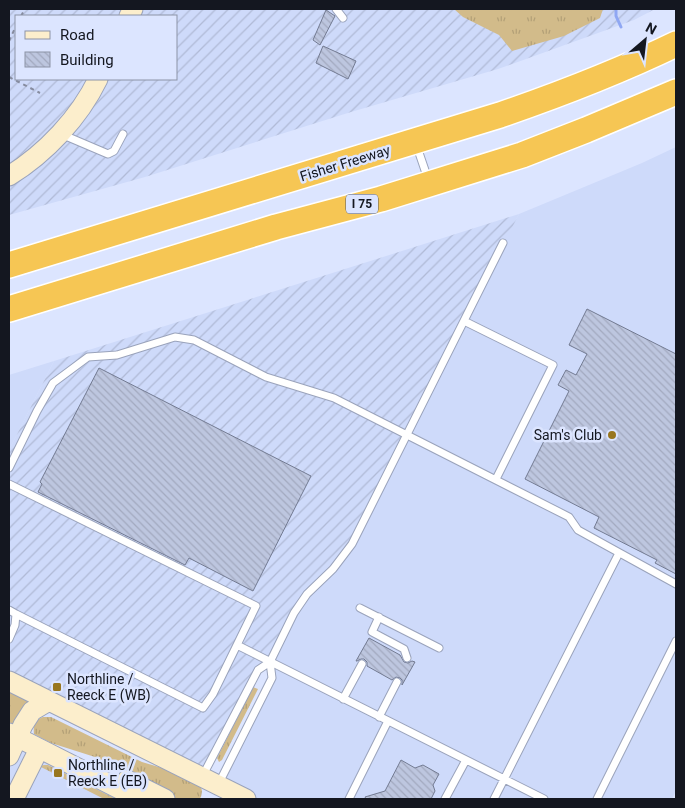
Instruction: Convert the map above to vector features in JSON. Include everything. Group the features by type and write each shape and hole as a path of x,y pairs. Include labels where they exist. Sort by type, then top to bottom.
{"highway":[{"name":"Fisher Freeway","path":"9,266 483,120 560,94 620,70 676,44"},
{"name":"I 75","path":"9,309 276,227 381,199 522,155 676,92"},
{"path":"9,248 91,228 149,223"},
{"path":"9,325 76,303 157,264"}],"main road":[{"path":"9,176 41,152 59,134 77,112 97,80"},
{"path":"9,681 210,787 246,799"},
{"path":"9,756 13,736 32,711 49,701"},
{"path":"13,736 139,799"},
{"path":"14,799 46,752"},
{"path":"46,752 94,763 165,799"}],"lane":[{"path":"336,9 343,18"},
{"path":"59,134 108,154 114,151 123,134"},
{"path":"414,142 430,184"},
{"path":"210,787 258,670 270,662 294,613 307,594 333,569 352,544 503,243"},
{"path":"464,321 554,365 496,479"},
{"path":"9,468 53,383 88,357 117,355 175,337 194,340 266,377 334,398 496,479 569,517 578,530 676,584"},
{"path":"9,484 256,606 213,694 203,708 9,610"},
{"path":"494,799 619,553"},
{"path":"360,608 439,648"},
{"path":"9,639 15,625 16,614"},
{"path":"379,617 372,632 375,638 404,649 407,658"},
{"path":"597,799 676,641"},
{"path":"237,645 544,799"},
{"path":"210,787 272,678 270,662"},
{"path":"343,699 362,664"},
{"path":"380,717 396,682"},
{"path":"348,799 388,721"},
{"path":"446,799 466,760"}],"path":[{"path":"9,41 15,28"},
{"path":"9,77 40,94"}],"shaded area":[{"path":"9,9 655,9 634,20 498,69 351,112 145,177 9,215"},
{"path":"676,147 676,791 672,799 246,799 218,785 272,678 270,662 519,214"},
{"path":"519,214 352,544 307,594 278,646 258,670 202,777 9,681 9,450 54,361"},
{"path":"54,361 9,450 9,375"},
{"path":"9,733 139,799 9,799"}],"green space":[{"path":"454,9 603,9 600,18 564,36 512,51 499,35 463,17"},
{"path":"253,687 258,689 222,760 219,762 217,758"},
{"path":"9,689 32,702 16,726 9,722"},
{"path":"43,717 51,717 142,762 179,773 201,787 201,797 199,799 176,799 95,757 51,743 34,734 35,723"},
{"path":"48,765 116,799 104,799 39,766"}],"building":[{"path":"326,10 335,16 320,45 313,40"},
{"path":"323,46 356,61 348,79 316,63"},
{"name":"Sam's Club","path":"587,309 676,354 676,574 655,563 657,560 594,528 599,517 525,479 569,391 558,385 566,370 576,375 587,354 569,345"},
{"path":"99,368 311,476 253,591 189,558 185,565 38,492 42,484 40,482"},
{"path":"369,638 400,655 404,662 415,662 402,685 400,678 396,677 392,680 367,666 367,662 364,659 356,661"},
{"path":"401,760 415,768 423,765 439,774 433,785 435,791 431,799 366,799 365,797 385,791"}],"waterway":[{"path":"616,9 616,16 621,27"}],"place":[{"name":"Sam's Club","path":"612,435"},
{"name":"Northline / Reeck E (WB)","path":"57,687"},
{"name":"Northline / Reeck E (EB)","path":"58,773"}]}
